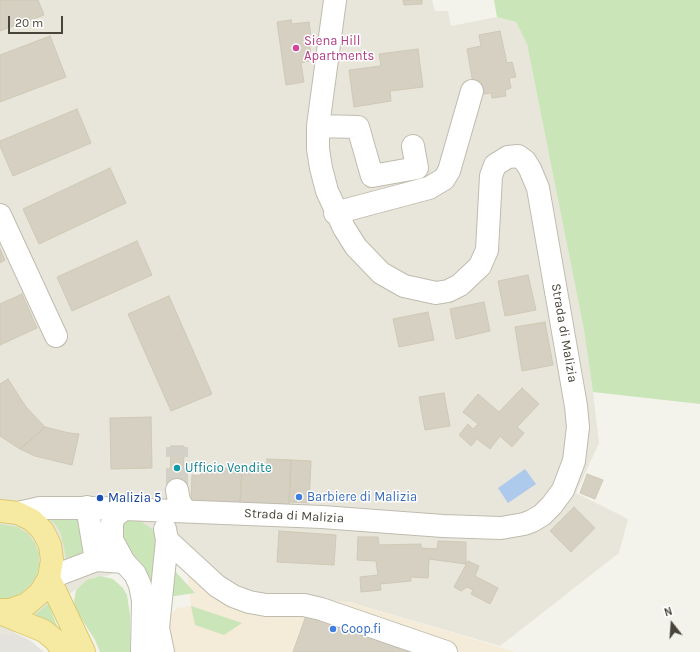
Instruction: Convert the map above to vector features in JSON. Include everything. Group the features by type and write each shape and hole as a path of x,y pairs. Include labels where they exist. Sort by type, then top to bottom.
{"main road":[{"path":"0,610 10,610 27,604 40,593 49,578 52,560 50,545 43,531 32,520 6,509"},
{"path":"49,578 84,652"},
{"path":"0,613 44,631 55,640 64,652"}],"street":[{"name":"Strada di Malizia","path":"6,509 87,507 322,517 443,526 501,528 524,524 542,515 552,505 563,490 574,461 578,427 576,406 538,188 530,169 525,161 518,156 500,161 495,165 491,176 489,232 485,258 472,276 460,285 448,291 436,294 419,291 404,286 381,273 356,247 335,213 327,190 318,149 318,126 335,0"},
{"path":"335,213 428,188 444,179 449,171 472,91"},
{"path":"318,126 358,126 372,176 417,168 413,146"},
{"path":"0,215 56,336"},
{"path":"177,490 179,501 185,511"},
{"path":"87,507 96,560"},
{"path":"142,652 141,591 135,574 124,562 114,545 112,534 112,523 115,516 134,509 153,514 161,521 165,529 167,540 158,628 163,652"},
{"path":"167,540 217,586 233,596 249,602 266,605 304,605 321,608 446,652"},
{"path":"49,578 96,560 124,562"},
{"path":"0,620 0,627"}],"shaded area":[{"path":"0,0 432,0 435,11 448,11 451,26 497,17 516,22 527,44 584,330 593,392 599,443 576,493 628,519 619,553 500,646 349,602 269,597 245,591 213,574 184,543 107,576 94,577 9,635 0,633"},
{"path":"184,543 213,574 245,591 269,597 349,602 516,652 173,652 170,645 168,618 177,608 191,606"},
{"path":"13,632 31,641 44,652 0,652 0,633 9,635"}],"green space":[{"path":"494,0 700,0 700,404 593,392 584,330 527,44 516,22 497,17"},
{"path":"45,515 79,518 84,540 83,552 67,562 61,534 55,524"},
{"path":"129,520 139,520 155,531 157,536 153,588 122,536 122,525"},
{"path":"0,524 18,527 28,534 35,543 39,554 39,566 36,577 20,594 9,598 0,598"},
{"path":"173,571 175,571 195,593 168,597"},
{"path":"100,576 113,579 123,588 127,595 130,615 130,652 100,652 95,640 76,610 74,602 76,590 87,580"},
{"path":"49,603 53,616 60,633 33,616"},
{"path":"191,606 242,623 224,635 195,625"}],"water":[{"path":"525,469 536,484 508,503 498,488"}],"building":[{"path":"0,0 38,0 44,15 0,31"},
{"path":"403,0 422,0 422,4 404,5"},
{"name":"Siena Hill Apartments","path":"291,20 292,24 309,22 311,37 308,37 312,60 301,63 304,82 286,85 277,22"},
{"path":"500,31 507,63 512,62 516,77 509,78 511,88 505,90 506,96 492,98 491,93 484,94 481,81 473,83 467,49 481,46 479,35"},
{"path":"50,36 66,77 0,102 0,55"},
{"path":"418,49 423,87 390,91 391,101 354,107 349,70 381,66 379,54"},
{"path":"77,109 91,143 13,176 0,146 0,141"},
{"path":"110,168 126,203 39,244 23,209"},
{"path":"137,241 152,275 72,311 57,277"},
{"path":"0,249 5,260 0,263"},
{"path":"528,275 536,310 505,316 498,281"},
{"path":"22,294 37,328 0,345 0,304"},
{"path":"169,296 212,394 171,411 128,314"},
{"path":"484,302 490,331 456,339 450,309"},
{"path":"428,312 434,340 399,347 393,319"},
{"path":"545,322 553,365 522,371 515,327"},
{"path":"8,379 26,407 45,427 20,449 0,436 0,384"},
{"path":"522,388 539,404 517,427 524,433 512,447 500,436 490,449 477,439 471,446 459,435 468,424 473,429 478,424 463,412 478,394 499,412"},
{"path":"444,393 450,426 425,430 419,397"},
{"path":"151,417 152,468 111,469 110,418"},
{"path":"45,427 79,434 72,465 35,456 20,449"},
{"name":"Ufficio Vendite","path":"171,446 184,446 183,490 170,490"},
{"path":"267,459 291,460 289,505 240,503 242,469 267,470"},
{"path":"291,460 311,461 309,503 289,502"},
{"path":"201,467 242,469 240,503 191,501 192,475 200,476"},
{"path":"587,474 603,480 595,499 580,493"},
{"path":"574,507 595,528 571,552 550,531"},
{"path":"279,531 336,535 334,565 277,562"},
{"path":"358,537 378,537 379,545 421,544 421,548 437,549 438,541 466,542 466,564 429,559 428,578 411,577 411,581 380,584 381,590 361,592 360,577 378,575 376,561 357,560"},
{"path":"468,561 479,566 475,576 498,588 490,604 471,594 473,590 467,587 461,591 454,587"},
{"name":"Coop.fi","path":"308,610 430,652 293,652"}],"tunnel":[{"path":"177,447 177,490"}],"place":[{"name":"Siena Hill Apartments","path":"296,48"},
{"name":"Ufficio Vendite","path":"177,468"},
{"name":"Barbiere di Malizia","path":"299,497"},
{"name":"Malizia 5","path":"100,498"},
{"name":"Coop.fi","path":"333,629"}]}
